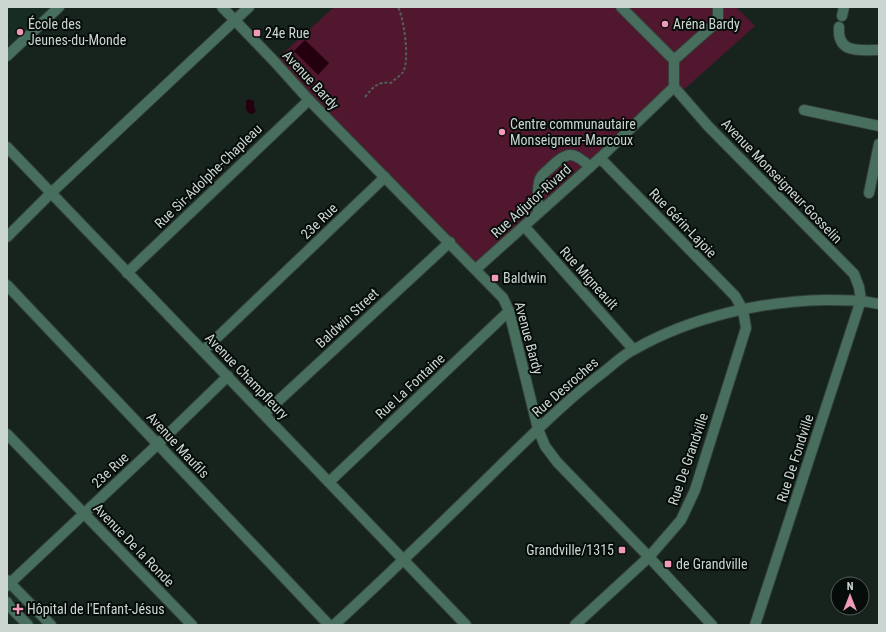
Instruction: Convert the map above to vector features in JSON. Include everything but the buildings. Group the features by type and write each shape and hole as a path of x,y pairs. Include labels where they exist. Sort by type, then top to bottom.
{"street":[{"path":"7,56 59,7"},
{"name":"Avenue Bardy","path":"222,7 234,21 274,60 308,100 450,242 503,298 509,311 538,429 545,446 557,462 649,557 712,625"},
{"path":"7,237 51,193 249,7"},
{"path":"621,7 674,60 674,87"},
{"path":"674,60 718,21 718,7"},
{"path":"840,27 839,37 842,44 849,49 879,50"},
{"name":"Rue Adjutor-Rivard","path":"476,269 600,158 674,87"},
{"name":"Avenue Monseigneur-Gosselin","path":"674,87 708,126 854,274 859,286 861,300"},
{"name":"Rue Sir-Adolphe-Chapleau","path":"127,273 308,100"},
{"path":"804,110 879,126"},
{"path":"869,193 879,144"},
{"name":"Avenue Champfleury","path":"7,147 466,625"},
{"path":"538,213 538,188 540,177 562,157 568,154 574,155 583,160 590,167"},
{"name":"Rue Gérin-Lajoie","path":"600,158 735,296 743,310"},
{"name":"23e Rue","path":"203,351 385,177"},
{"name":"Rue Migneault","path":"524,226 633,349"},
{"name":"Baldwin Street","path":"264,414 450,242"},
{"name":"Avenue Maufils","path":"7,285 329,625"},
{"name":"Rue Desroches","path":"334,625 404,561 538,429 585,386 633,349 692,323 743,310 797,301 861,300 879,304"},
{"name":"Rue De Fondville","path":"755,625 861,300"},
{"name":"Rue De Grandville","path":"575,625 649,557 681,520 695,490 746,328 743,310"},
{"name":"Rue La Fontaine","path":"329,482 509,311"},
{"name":"23e Rue","path":"8,583 84,514 228,376"},
{"name":"Avenue De la Ronde","path":"7,434 192,625"},
{"path":"8,583 51,625"},
{"path":"7,602 28,625"}],"path":[{"path":"365,97 374,86 391,83 403,71 406,37 404,23 398,7"}],"shaded area":[{"name":"École des Jeunes-du-Monde","path":"7,7 59,7 7,56"},
{"path":"334,7 736,7 755,26 680,93 675,87 476,269 274,61"},
{"path":"305,40 329,63 318,75 294,51"},
{"path":"248,99 254,101 256,111 252,114 246,110 246,101"},
{"name":"Hôpital de l'Enfant-Jésus","path":"7,587 44,625 7,625"}],"place":[{"name":"Aréna Bardy","path":"665,24"},
{"name":"École des Jeunes-du-Monde","path":"20,32"},
{"name":"24e Rue","path":"257,33"},
{"name":"Centre communautaire Monseigneur-Marcoux","path":"502,132"},
{"name":"Baldwin","path":"495,278"},
{"name":"Grandville/1315","path":"622,550"},
{"name":"de Grandville","path":"668,564"},
{"name":"Hôpital de l'Enfant-Jésus","path":"18,609"}]}
